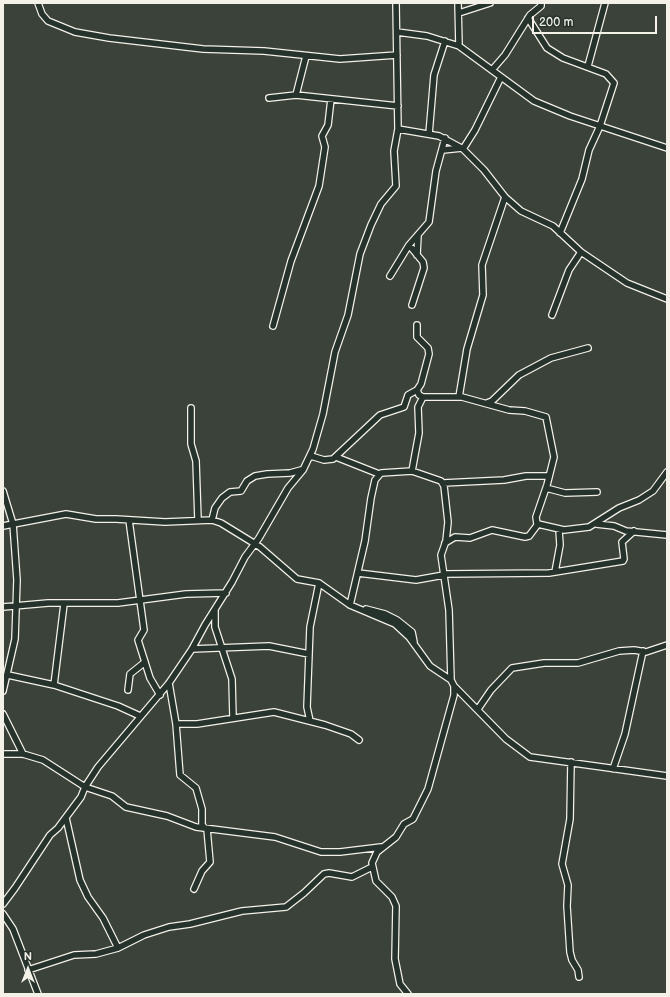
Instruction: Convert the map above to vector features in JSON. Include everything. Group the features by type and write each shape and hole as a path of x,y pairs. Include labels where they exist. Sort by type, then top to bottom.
{"street":[{"path":"38,3 42,14 48,21 75,32 176,46 264,50 306,56 340,58 397,54"},
{"path":"3,904 16,888 50,835 66,818 82,797 98,767 169,683 192,649 226,593 245,557 255,544 288,488 303,470 310,456 323,414 335,352 348,315 360,254 371,224 381,204 396,186 394,151 398,129 398,106 396,3"},
{"path":"458,3 459,46"},
{"path":"459,13 490,3"},
{"path":"492,70 505,55 528,18 541,6 541,3"},
{"path":"588,66 605,3"},
{"path":"528,18 547,48 563,58 588,66 606,74 614,82 600,126 591,144 582,179 560,233"},
{"path":"397,32 445,41 459,46 534,101 600,126 667,148"},
{"path":"429,134 434,75 445,41"},
{"path":"296,95 306,56"},
{"path":"443,150 462,148 475,130 501,77"},
{"path":"269,98 296,95 398,106"},
{"path":"273,326 291,261 319,186 325,147 322,136 327,128 331,99"},
{"path":"398,129 446,138 462,148 484,170 505,196 521,211 544,221 581,252 627,283 667,299"},
{"path":"390,276 409,245 427,226 431,218 433,190 446,138"},
{"path":"459,397 467,349 483,295 482,265 505,196"},
{"path":"417,255 418,235"},
{"path":"409,245 423,262 424,268 412,305"},
{"path":"552,315 569,270 581,252"},
{"path":"310,456 324,460 336,457 377,417 404,407 408,395 417,390 421,384 429,351 418,337 417,324"},
{"path":"487,404 519,376 551,358 588,348"},
{"path":"417,390 419,395 423,397 459,397 509,410 525,411 546,417 554,457 546,488 536,517 537,524 529,536 525,537 492,530 470,538 455,537 446,543"},
{"path":"412,471 418,440 418,407 423,397"},
{"path":"190,408 191,444 196,461 198,520"},
{"path":"336,457 379,474 412,471 443,483 504,480 526,476 549,476"},
{"path":"212,520 215,508 222,498 230,492 241,491 247,481 255,476 290,473 303,470"},
{"path":"537,524 559,530 579,529 596,524 619,508 639,500 652,491 667,472"},
{"path":"350,605 365,541 371,498 375,480 379,474"},
{"path":"443,483 448,515 446,543 441,553 449,614 451,680 454,686 478,709 495,729 527,756 544,760 571,762 613,769 636,770 667,776"},
{"path":"546,488 565,493 597,492"},
{"path":"3,491 13,524 16,556 17,606 16,639 3,691"},
{"path":"3,526 66,514 96,519 165,522 212,520 255,544 296,578 319,583 350,605 395,624 414,644 430,666 451,680"},
{"path":"129,520 144,630 138,639 152,683 160,695"},
{"path":"596,524 667,535"},
{"path":"555,572 560,545 559,530"},
{"path":"358,573 416,580 444,575 555,572 623,561 622,542 634,531"},
{"path":"310,721 307,707 311,617 319,583"},
{"path":"3,607 118,603 186,594 226,593"},
{"path":"54,685 58,664 64,604"},
{"path":"215,611 214,621 232,679 233,718"},
{"path":"478,709 491,690 512,668 544,662 578,663 624,650 651,651 667,645"},
{"path":"192,649 221,647 275,647 309,654"},
{"path":"613,769 625,734 643,651"},
{"path":"128,690 130,674 145,662"},
{"path":"8,675 54,685 118,706 140,716"},
{"path":"169,683 176,724 180,774 196,788 202,809 202,823 206,829 210,862 202,871 194,889"},
{"path":"408,994 400,984 395,960 396,906 392,897 376,882 372,867 373,860 381,847 396,837 404,824 413,818 428,789 450,712 454,686"},
{"path":"176,724 197,724 274,712 310,721 350,734 359,740"},
{"path":"3,714 23,754"},
{"path":"3,754 23,754 33,756 52,764 86,787 112,796 126,806 167,816 206,829 243,832 275,837 320,852 340,852 381,847"},
{"path":"571,762 570,819 562,864 568,885 567,906 570,952 572,960 578,970 579,977"},
{"path":"66,818 80,880 88,897 103,918 118,948"},
{"path":"28,970 74,955 96,954 118,948 144,935 169,927 190,924 242,911 286,907 304,893 324,874 329,873 352,877 372,867"},
{"path":"3,914 13,929 38,994"}]}
